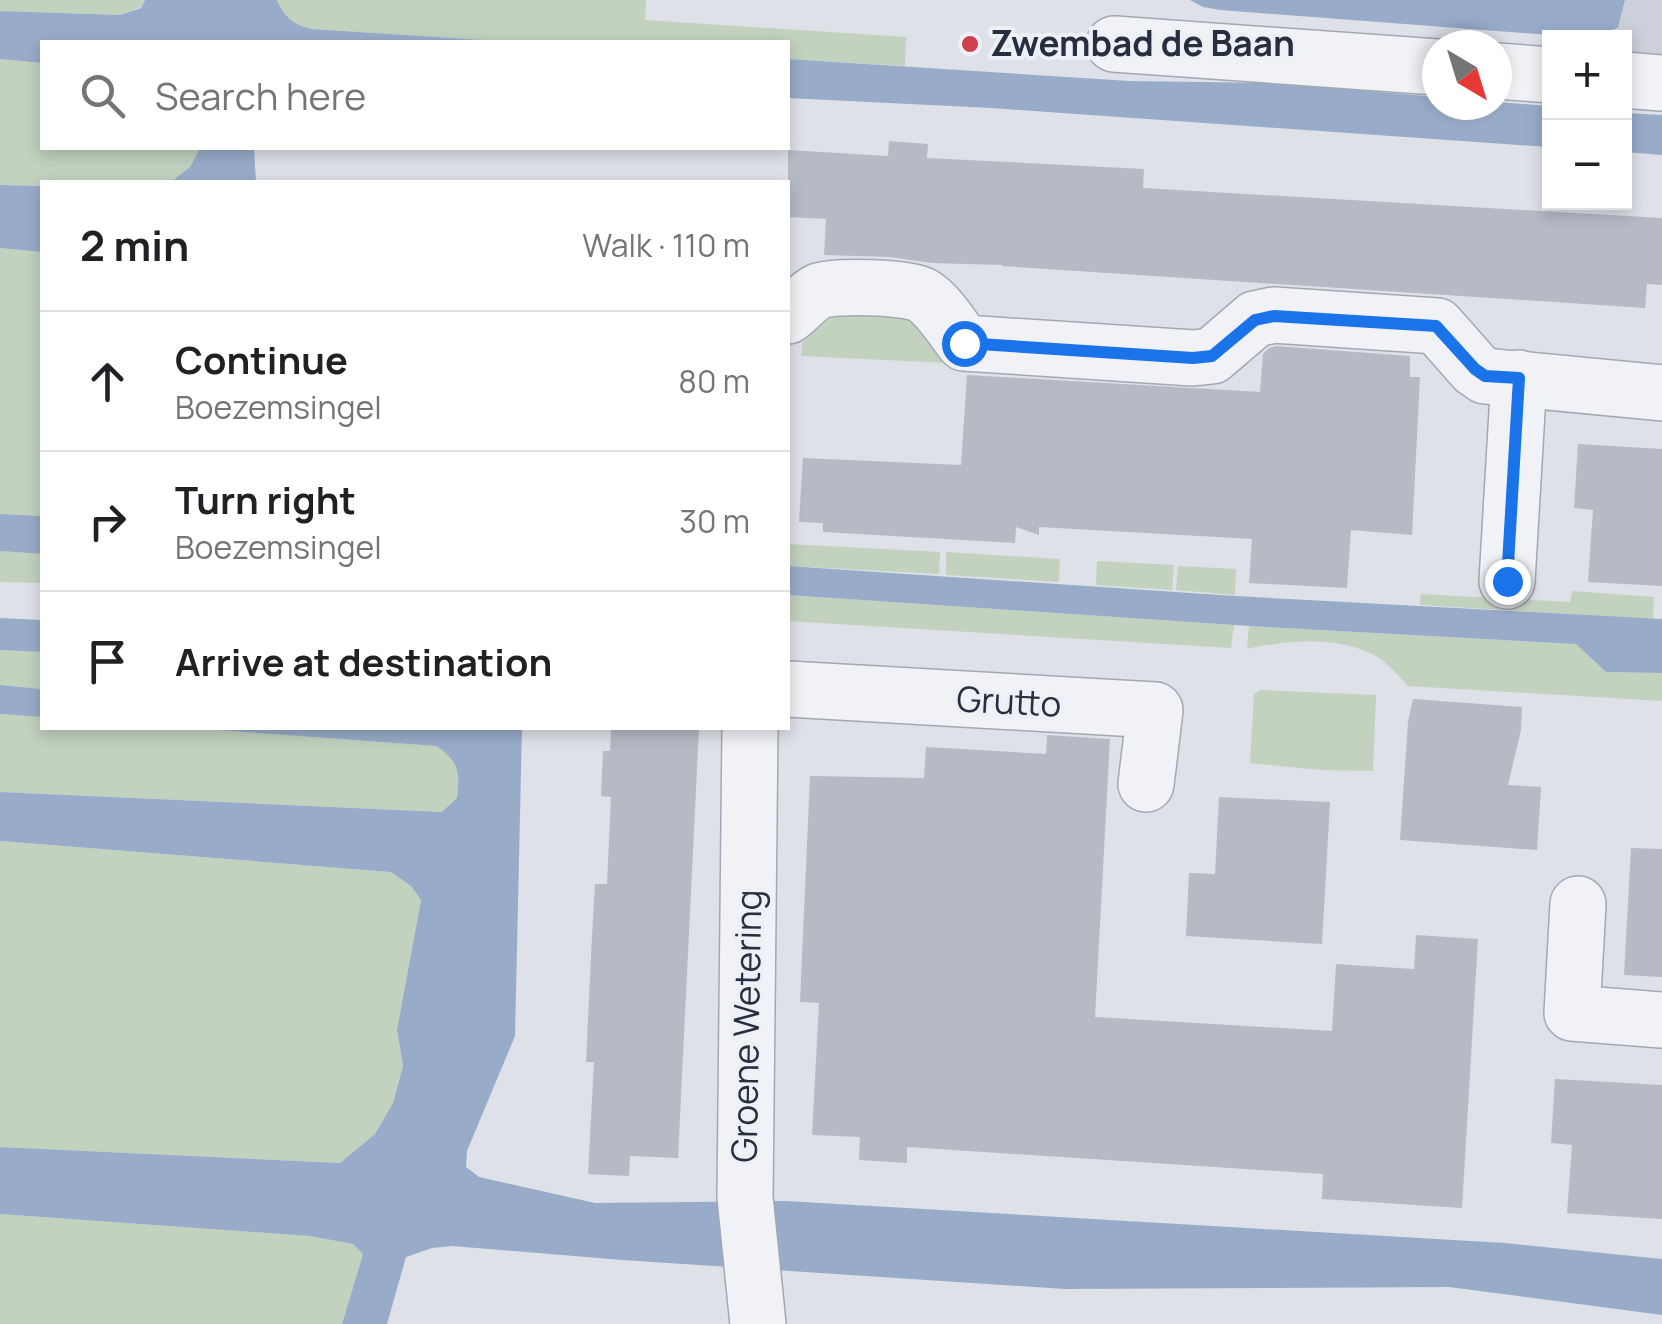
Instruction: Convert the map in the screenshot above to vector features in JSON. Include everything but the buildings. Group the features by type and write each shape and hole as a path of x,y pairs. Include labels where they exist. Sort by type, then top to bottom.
{"street":[{"path":"1114,44 1422,66"},
{"path":"1512,72 1542,74"},
{"path":"1632,80 1662,82"},
{"path":"790,314 818,292 843,287 902,290 919,293 930,302 964,343 1193,358 1212,356 1255,320 1274,316 1436,326 1485,376 1662,393"},
{"path":"1507,581 1519,378"},
{"name":"Grutto","path":"790,689 1155,710 1146,784"},
{"name":"Groene Wetering","path":"750,730 745,1198 756,1302"},
{"path":"1578,904 1572,1013 1662,1020"}],"shaded area":[{"path":"1625,0 1662,0 1662,66 1632,64 1632,30 1618,30"}],"green space":[{"path":"0,0 145,0 141,7 120,15 0,11"},
{"path":"277,0 646,0 645,20 906,37 905,66 790,59 790,40 482,40 312,29 290,19"},
{"path":"0,59 40,63 40,150 199,150 190,167 174,180 40,180 40,186 0,185"},
{"path":"0,248 40,252 40,516 0,514"},
{"path":"839,311 896,313 912,321 948,363 801,356 803,342"},
{"path":"790,544 940,552 939,574 790,566"},
{"path":"0,551 40,554 40,583 0,582"},
{"path":"946,552 1060,559 1059,582 946,575"},
{"path":"1097,561 1174,565 1172,590 1096,585"},
{"path":"1178,566 1236,569 1235,595 1176,590"},
{"path":"1572,591 1654,597 1653,619 1420,605 1421,594 1570,602"},
{"path":"790,595 1234,625 1231,648 790,621"},
{"path":"1249,626 1576,644 1606,672 1662,673 1662,701 1408,686 1379,658 1349,646 1297,642 1247,649"},
{"path":"0,650 40,652 40,689 0,685"},
{"path":"1261,690 1376,695 1373,771 1250,763 1254,694"},
{"path":"0,714 40,717 40,730 218,730 438,746 450,757 458,782 457,799 442,812 0,792"},
{"path":"0,841 391,872 411,886 421,900 397,1030 403,1066 393,1103 375,1134 340,1163 0,1147"},
{"path":"0,1214 310,1236 353,1244 363,1253 342,1324 0,1324"}],"water":[{"path":"145,0 277,0 290,19 312,29 482,40 40,40 40,63 0,59 0,11 120,15 141,8"},
{"path":"1190,0 1625,0 1618,28 1542,30 1542,34 1203,7"},
{"path":"790,59 1129,81 1279,83 1422,96 1422,120 1512,120 1512,103 1542,105 1542,147 991,108 790,98"},
{"path":"1632,113 1662,115 1662,155 1632,153"},
{"path":"199,150 254,150 256,180 174,180 190,167"},
{"path":"0,185 40,186 40,252 0,248"},
{"path":"0,514 40,516 40,554 0,551"},
{"path":"790,566 1662,619 1662,673 1606,672 1576,644 790,595"},
{"path":"0,618 40,620 40,652 0,650"},
{"path":"0,685 40,689 40,717 0,714"},
{"path":"217,730 522,730 515,1036 467,1151 466,1167 479,1177 595,1203 786,1201 1505,1243 1662,1259 1662,1315 1449,1287 1065,1289 452,1246 406,1257 387,1324 342,1324 363,1254 353,1244 310,1236 0,1214 0,1147 340,1163 375,1134 393,1103 403,1066 397,1030 421,900 411,886 391,872 0,841 0,792 442,812 457,798 458,781 450,757 437,746"}],"place":[{"name":"Zwembad de Baan","path":"970,44"}],"route":[{"path":"964,343 1193,358 1212,356 1255,320 1274,316 1436,326 1485,376 1519,378 1507,581"}]}
